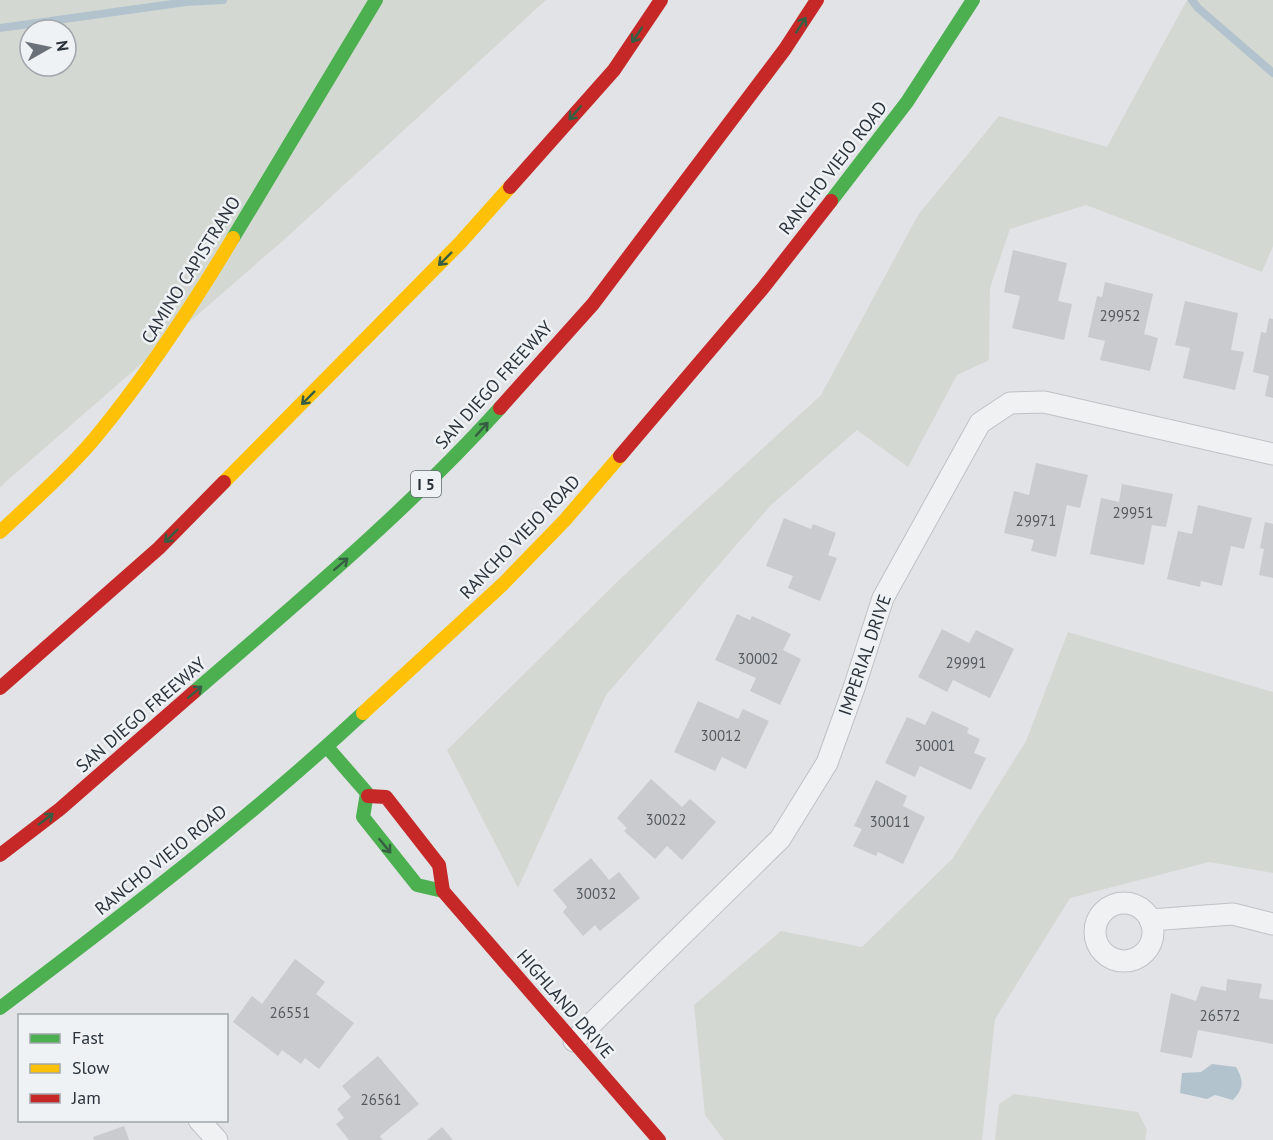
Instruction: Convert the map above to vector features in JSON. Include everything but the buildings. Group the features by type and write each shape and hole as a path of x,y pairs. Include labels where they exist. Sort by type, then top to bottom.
{"main road":[{"name":"CAMINO CAPISTRANO","path":"0,532 41,495 93,440 140,381 186,316 376,0"},
{"path":"0,688 159,548 460,243 614,70 661,0"},
{"name":"SAN DIEGO FREEWAY","path":"0,855 60,809 354,553 473,438 593,304 785,50 817,0"},
{"name":"RANCHO VIEJO ROAD","path":"0,1008 135,906 327,747 503,584 565,519 763,288 907,102 973,0"},
{"name":"HIGHLAND DRIVE","path":"327,747 368,793 368,796 386,797 439,866 443,891 659,1140"},
{"path":"368,796 363,817 374,832 417,885 443,891"}],"street":[{"name":"IMPERIAL DRIVE","path":"574,1041 780,839 826,763 854,688 883,598 980,423 1010,403 1044,402 1273,454"},
{"path":"1150,920 1233,914 1273,924"},
{"path":"201,1122 217,1140"}],"shaded area":[{"path":"0,0 546,0 286,238 0,487"},
{"path":"1187,0 1273,0 1273,246 1262,272 1086,205 1010,229 990,288 989,360 957,375 908,467 857,430 770,506 606,695 518,888 447,750 620,579 821,395 918,215 999,116 1107,147"},
{"path":"1068,632 1273,692 1273,873 1209,862 1070,898 995,1019 982,1140 724,1140 705,1115 694,1005 781,931 862,947 953,858 1026,741"},
{"path":"1014,1094 1138,1112 1147,1130 1145,1140 995,1140 999,1104"}],"water":[{"path":"1212,1064 1236,1067 1242,1084 1233,1100 1215,1095 1207,1099 1180,1093 1182,1073 1201,1072"}],"waterway":[{"path":"0,28 186,2 223,0"},
{"path":"1192,0 1198,8 1273,73"}],"traffic: fast":[{"path":"233,238 376,0"},
{"path":"831,201 907,102 973,0"},
{"path":"194,692 390,519 500,408"},
{"path":"0,1008 231,828 363,713"},
{"path":"327,747 367,793 363,817 417,885 443,891"}],"traffic: slow":[{"path":"224,482 460,243 510,187"},
{"path":"0,532 49,487 95,438 168,341 233,238"},
{"path":"363,713 503,584 565,520 620,456"}],"traffic: jam":[{"path":"510,187 614,70 661,0"},
{"path":"500,408 593,304 785,49 817,0"},
{"path":"620,456 763,288 831,201"},
{"path":"0,688 159,548 224,482"},
{"path":"0,855 60,809 194,692"},
{"path":"368,796 386,797 439,865 443,891 659,1140"}]}
